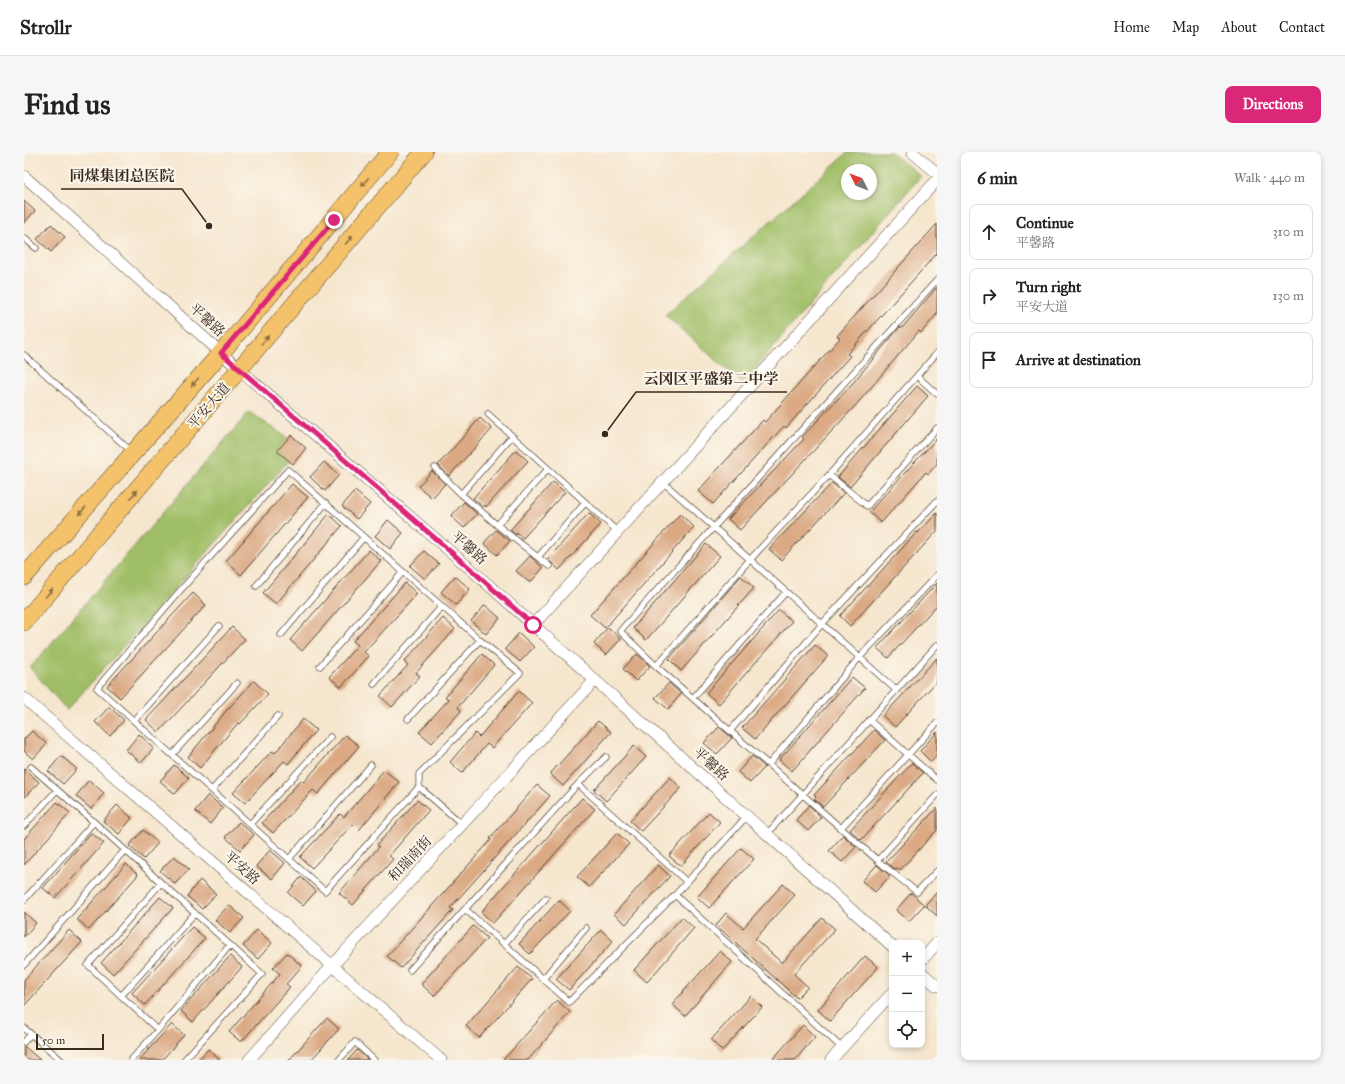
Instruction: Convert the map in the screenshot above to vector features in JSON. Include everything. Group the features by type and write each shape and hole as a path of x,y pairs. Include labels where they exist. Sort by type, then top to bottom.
{"main road":[{"name":"平安大道","path":"24,577 221,353 390,152"},
{"name":"平安大道","path":"24,622 424,152"}],"street":[{"path":"912,152 937,173"},
{"name":"平馨路","path":"24,176 240,370 474,572 889,943"},
{"path":"533,625 937,180"},
{"name":"和瑞南街","path":"249,1060 332,966 595,680"},
{"name":"平安路","path":"24,698 441,1060"},
{"path":"925,957 937,943"},
{"path":"925,976 937,986"},
{"path":"831,1060 889,996"}],"lane":[{"path":"24,238 36,248"},
{"path":"937,280 620,631 656,666 841,828 917,892 937,871"},
{"path":"656,666 937,353"},
{"path":"24,355 133,453"},
{"path":"917,376 937,394"},
{"path":"488,414 618,532"},
{"path":"829,475 867,506 937,428"},
{"path":"461,494 512,436"},
{"path":"435,468 461,494 497,525 549,566"},
{"path":"497,525 548,468"},
{"path":"288,470 364,537 480,640 520,673 419,774 419,787 325,891 97,688 178,593 288,470"},
{"path":"663,482 896,690"},
{"path":"730,730 822,624 937,501"},
{"path":"538,557 585,502"},
{"path":"256,586 326,503"},
{"path":"281,635 364,537"},
{"path":"320,666 403,572"},
{"path":"769,764 860,658 937,575"},
{"path":"693,698 786,592"},
{"path":"374,684 442,606"},
{"path":"134,721 219,626"},
{"path":"408,719 480,640"},
{"path":"767,834 937,645"},
{"path":"172,755 237,683"},
{"path":"212,790 278,716"},
{"path":"869,720 909,753 937,780"},
{"path":"841,828 937,723"},
{"path":"250,824 330,736"},
{"path":"410,970 578,784 606,757"},
{"path":"289,859 371,765"},
{"path":"30,767 94,822 262,974 184,1060"},
{"path":"578,784 687,882"},
{"path":"419,787 462,824"},
{"path":"24,826 57,790"},
{"path":"878,860 937,795"},
{"path":"465,909 569,1002 687,882 747,816"},
{"path":"24,900 94,822"},
{"path":"24,965 124,850"},
{"path":"158,1030 88,965 161,883"},
{"path":"675,894 842,1048"},
{"path":"504,944 546,898"},
{"path":"121,996 195,913"},
{"path":"543,979 586,928"},
{"path":"131,1060 230,945"},
{"path":"24,1028 61,1060"},
{"path":"24,1042 31,1034"},
{"path":"340,1060 355,1042 374,1060"}],"green space":[{"path":"848,152 891,152 921,176 742,383 665,315"},
{"path":"249,412 301,447 67,710 30,668"}],"building":[{"path":"24,201 35,211 24,223"},
{"path":"51,224 65,237 51,252 37,239"},
{"path":"937,224 937,253 847,354 850,356 786,428 784,426 713,504 698,491 763,420 765,422 840,338 837,336"},
{"path":"937,287 937,314 921,333 919,331 856,405 740,530 728,519 804,439 802,437 852,384 900,327 902,328"},
{"path":"917,386 928,396 850,487 838,477"},
{"path":"480,418 492,429 449,476 438,465"},
{"path":"291,435 306,448 293,464 277,451"},
{"path":"937,438 937,464 928,474 926,472 881,523 869,512"},
{"path":"516,450 528,461 486,507 485,505 483,507 473,498"},
{"path":"324,462 339,475 325,491 310,477"},
{"path":"432,471 445,484 432,498 418,486"},
{"path":"553,482 565,492 523,538 517,533 516,535 510,530"},
{"path":"832,483 844,493 781,560 769,549"},
{"path":"292,484 308,497 241,575 226,561"},
{"path":"355,491 370,504 357,519 342,506"},
{"path":"464,502 477,514 464,528 451,516"},
{"path":"589,513 601,524 559,570 548,559"},
{"path":"937,513 937,531 850,626 840,616 917,532 918,533"},
{"path":"329,514 342,526 276,604 263,593"},
{"path":"680,514 694,527 605,628 590,615"},
{"path":"388,520 403,533 390,549 375,536"},
{"path":"496,530 510,541 497,555 484,543"},
{"path":"706,544 720,556 646,640 633,628"},
{"path":"369,550 381,561 302,651 290,640"},
{"path":"424,551 439,564 425,579 410,566"},
{"path":"530,556 543,568 530,583 516,571"},
{"path":"455,576 470,589 456,605 441,592"},
{"path":"741,576 754,588 681,671 669,659"},
{"path":"405,583 417,594 364,652 369,656 341,687 329,677 358,645 353,641"},
{"path":"937,583 937,605 888,658 877,648"},
{"path":"193,593 206,605 120,698 107,686"},
{"path":"485,605 500,618 486,634 471,621"},
{"path":"779,610 792,621 719,704 706,693"},
{"path":"443,618 455,629 416,673 420,676 392,707 380,696 408,665 404,662"},
{"path":"232,627 245,639 159,732 146,720"},
{"path":"608,627 621,639 606,655 594,644"},
{"path":"519,633 534,647 520,662 505,649"},
{"path":"815,645 828,656 755,739 742,728"},
{"path":"482,654 494,665 458,707 461,711 432,743 419,732 449,699 445,697"},
{"path":"637,654 650,666 636,681 623,669"},
{"path":"937,658 937,681 895,727 883,716"},
{"path":"852,677 865,688 792,771 779,760"},
{"path":"254,681 268,694 240,724 238,723 200,768 188,757 226,711"},
{"path":"669,683 681,694 668,709 655,698"},
{"path":"519,691 532,703 492,748 487,744 462,773 450,762 475,733 479,737"},
{"path":"109,707 124,720 110,736 95,722"},
{"path":"303,719 316,730 288,764 284,761 245,803 233,793 272,751 275,753"},
{"path":"598,721 611,732 563,786 550,774"},
{"path":"719,727 732,738 717,754 704,743"},
{"path":"874,730 885,740 823,807 814,799 816,797 814,795"},
{"path":"32,731 47,744 33,759 24,751 24,739"},
{"path":"937,732 937,755 931,762 920,751"},
{"path":"139,734 154,748 141,763 126,750"},
{"path":"345,735 359,746 318,794 313,790 273,833 262,823 301,780 304,782"},
{"path":"634,746 646,757 606,801 594,790"},
{"path":"61,756 77,769 63,784 48,771"},
{"path":"752,756 765,767 750,783 738,772"},
{"path":"912,763 923,773 861,840 850,830"},
{"path":"174,765 189,778 175,794 160,781"},
{"path":"24,769 39,782 24,798"},
{"path":"384,770 399,782 359,830 353,824 312,868 300,857 340,814 344,817"},
{"path":"670,777 681,788 641,831 630,821"},
{"path":"89,780 104,793 91,809 76,796"},
{"path":"537,785 550,796 450,908 453,910 401,968 387,956 491,840 490,838"},
{"path":"208,795 223,808 210,824 195,811"},
{"path":"582,798 595,809 493,923 481,912"},
{"path":"417,800 429,810 389,856 393,859 353,905 339,893 379,847 377,845"},
{"path":"57,802 70,813 24,865 24,839"},
{"path":"117,805 132,818 119,834 103,821"},
{"path":"809,805 821,817 808,831 796,820"},
{"path":"937,808 937,830 900,870 897,868 895,869 886,862"},
{"path":"709,812 720,822 681,866 669,856"},
{"path":"239,822 254,835 240,850 225,837"},
{"path":"143,830 158,843 144,859 129,846"},
{"path":"91,833 104,843 55,898 43,888"},
{"path":"617,833 629,844 589,887 577,877"},
{"path":"843,835 856,847 842,862 829,851"},
{"path":"741,848 754,859 709,908 697,897"},
{"path":"270,850 285,863 272,879 256,866"},
{"path":"174,856 189,869 175,884 160,871"},
{"path":"126,864 138,875 89,930 77,919"},
{"path":"658,865 670,876 626,924 614,914"},
{"path":"877,865 890,876 875,892 862,881"},
{"path":"301,877 316,891 303,906 288,893"},
{"path":"200,880 216,894 202,909 187,896"},
{"path":"783,884 795,895 755,939 782,963 822,918 835,929 794,974 808,987 797,998 716,925 726,913 743,928"},
{"path":"937,892 937,916 925,905"},
{"path":"911,893 924,905 909,921 896,910"},
{"path":"160,897 173,908 113,974 101,963"},
{"path":"559,900 570,911 530,954 519,944"},
{"path":"229,905 244,918 230,933 215,920"},
{"path":"24,912 36,923 24,937"},
{"path":"682,917 694,928 647,982 634,970"},
{"path":"473,926 487,938 434,996 421,984"},
{"path":"192,927 205,938 145,1005 132,993"},
{"path":"69,930 82,942 24,1006 24,980"},
{"path":"257,930 272,943 258,959 243,946"},
{"path":"601,930 613,941 569,990 556,979"},
{"path":"720,951 732,962 685,1016 672,1004"},
{"path":"287,953 302,966 286,984 290,987 241,1042 229,1032 280,974 273,968"},
{"path":"230,956 242,967 193,1022 181,1011"},
{"path":"865,956 878,967 830,1021 818,1010"},
{"path":"518,967 532,979 479,1038 466,1026"},
{"path":"751,996 762,1007 722,1051 711,1040"},
{"path":"557,1000 570,1012 528,1060 503,1060"},
{"path":"327,1018 339,1029 311,1060 289,1060"},
{"path":"172,1024 184,1035 162,1060 139,1060"},
{"path":"803,1025 815,1037 795,1060 772,1060"},
{"path":"24,1046 40,1060 24,1060"},
{"path":"208,1049 220,1060 198,1060"},
{"path":"357,1050 368,1060 348,1060"}],"place":[{"name":"同煤集团总医院","path":"209,226"},
{"name":"云冈区平盛第二中学","path":"605,434"}],"route":[{"path":"334,220 221,353 533,625"}]}
